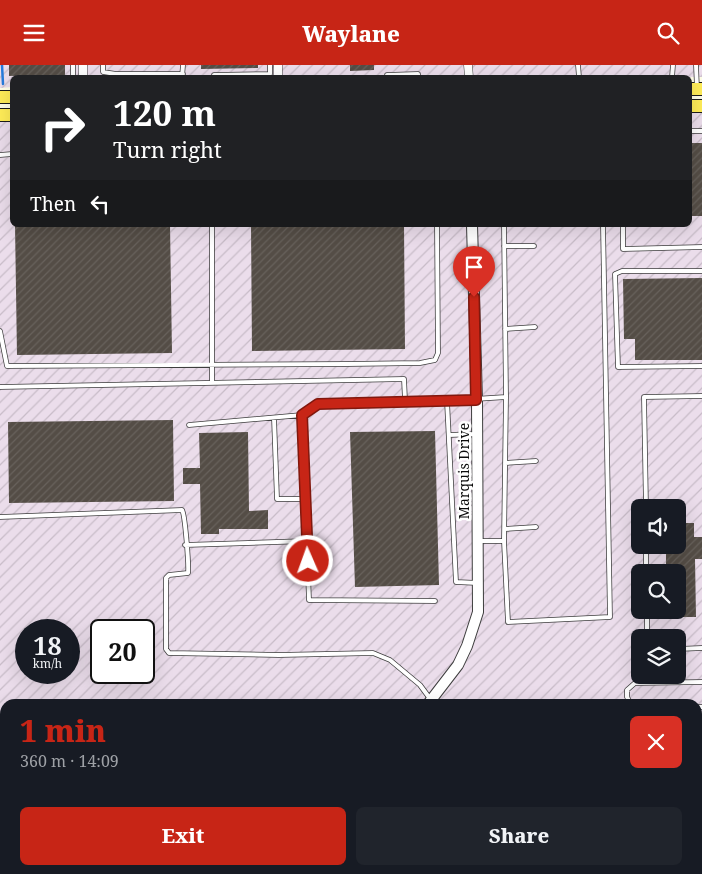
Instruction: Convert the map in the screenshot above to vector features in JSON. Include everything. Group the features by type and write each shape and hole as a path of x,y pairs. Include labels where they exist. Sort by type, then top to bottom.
{"street":[{"name":"Marquis Drive","path":"431,699 458,665 467,647 478,612 477,434 472,227"}],"lane":[{"path":"103,65 103,72 113,75"},
{"path":"214,75 270,73 270,65"},
{"path":"696,65 696,89"},
{"path":"387,75 418,75"},
{"path":"212,227 212,382"},
{"path":"0,331 7,366 402,363 435,360 438,353 437,227"},
{"path":"504,227 506,397 504,541 508,622 610,617 603,227"},
{"path":"623,227 624,249 702,247"},
{"path":"504,246 534,246"},
{"path":"702,271 622,271 615,275 618,367 702,366"},
{"path":"505,329 535,327"},
{"path":"0,387 404,379 405,400"},
{"path":"646,499 644,397 702,396"},
{"path":"189,425 302,415 318,404 405,400 476,400 506,397"},
{"path":"447,401 456,582 478,583"},
{"path":"302,415 309,600 435,601"},
{"path":"274,418 277,499 305,499"},
{"path":"449,435 477,434"},
{"path":"505,463 536,461"},
{"path":"0,517 182,510 186,515 185,545 188,573 169,575 166,578 166,649 169,653 279,655 373,653 390,660 420,685 427,699"},
{"path":"504,529 536,527"},
{"path":"185,545 307,541"},
{"path":"478,541 504,541"},
{"path":"686,649 702,648"},
{"path":"628,699 627,690 635,683 702,682"}],"shaded area":[{"path":"0,65 702,65 702,77 692,77 692,75 10,75 10,87 0,88"},
{"path":"692,113 702,113 702,699 0,699 0,120 10,120 10,227 692,227"}],"building":[{"path":"9,65 65,65 65,75 9,76"},
{"path":"201,65 258,65 258,68 201,69"},
{"path":"350,65 374,65 374,70 350,71"},
{"path":"692,143 702,143 702,216 692,216"},
{"path":"15,227 170,227 172,353 17,355"},
{"path":"251,227 404,227 405,349 252,351"},
{"path":"702,278 702,360 635,360 635,339 624,339 623,279"},
{"path":"173,420 174,501 9,503 8,422"},
{"path":"435,431 439,585 355,587 350,432"},
{"path":"248,432 249,511 268,510 268,529 219,529 219,534 201,534 200,484 183,484 183,468 200,468 199,433"},
{"path":"686,523 694,523 694,537 702,537 702,559 695,559 696,617 686,617 686,564 666,564 666,554 686,554"}],"waterway":[{"path":"2,65 3,84"}],"route":[{"path":"308,561 302,415 318,404 405,400 428,402 476,400 474,297"}]}
